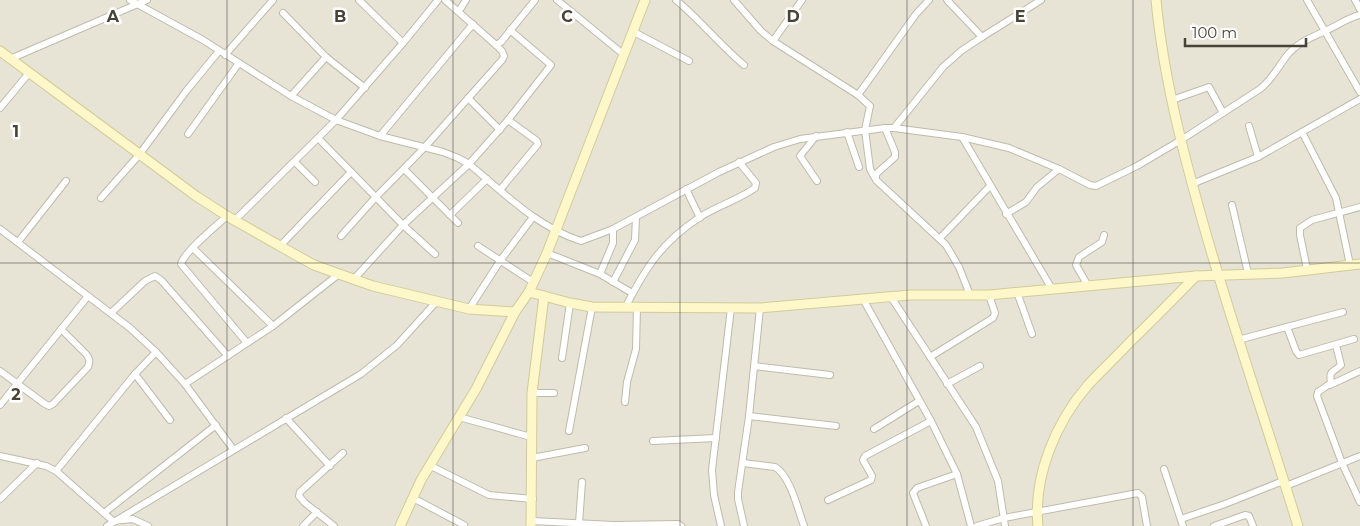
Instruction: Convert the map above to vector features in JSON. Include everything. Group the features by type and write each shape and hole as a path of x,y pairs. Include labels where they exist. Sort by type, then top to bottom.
{"street":[{"path":"130,0 203,40 291,96 336,120 380,136 458,158 469,164 533,217 557,231 581,240 613,229 739,162 788,142 816,136 865,130 894,128 962,138 1009,148 1096,186 1137,166 1181,140 1267,84 1288,54 1306,39 1326,31 1349,18 1360,15"},
{"path":"10,58 147,0"},
{"path":"101,198 139,154 187,90 273,0"},
{"path":"359,0 403,43"},
{"path":"247,343 181,264 182,261 194,248 295,162 319,139 365,88 438,0"},
{"path":"341,236 424,148 504,56 496,45 446,0"},
{"path":"459,11 466,0"},
{"path":"496,45 535,0"},
{"path":"557,0 624,54"},
{"path":"400,526 429,465 476,389 515,312 529,292 557,231 645,0"},
{"path":"676,0 744,65"},
{"path":"734,0 761,31 773,41 868,103 871,109 865,130 870,170 876,178 940,238 952,253 970,295"},
{"path":"773,41 802,0"},
{"path":"858,95 916,14 929,0"},
{"path":"947,0 982,37"},
{"path":"894,128 943,68 961,52 1041,0"},
{"path":"1156,0 1164,60 1192,184 1238,340 1298,526"},
{"path":"1307,0 1360,92"},
{"path":"1355,0 1360,9"},
{"path":"283,13 326,57 365,88"},
{"path":"380,136 473,24"},
{"path":"354,279 403,225 469,164 500,130 551,65 510,30"},
{"path":"632,31 689,61"},
{"path":"0,51 139,154 230,218 314,265 373,286 437,301 469,308 515,312"},
{"path":"291,96 326,57"},
{"path":"188,134 239,63"},
{"path":"0,108 29,73"},
{"path":"1172,100 1210,87 1223,113"},
{"path":"468,98 500,130"},
{"path":"1192,184 1258,157 1360,99"},
{"path":"500,190 538,144 537,141 508,120"},
{"path":"1249,126 1258,157"},
{"path":"876,178 876,174 895,157 895,152 885,128"},
{"path":"847,132 859,167"},
{"path":"529,292 592,307 760,308 933,294 989,295 1196,276 1283,272 1355,264 1336,198 1302,132"},
{"path":"816,136 800,156 817,181"},
{"path":"962,138 1052,289"},
{"path":"319,139 375,198 435,254"},
{"path":"295,162 315,182"},
{"path":"625,308 654,257 663,247 700,218 755,188 756,183 739,162"},
{"path":"404,169 458,223"},
{"path":"1006,214 1026,202 1037,187 1059,169"},
{"path":"280,246 351,172"},
{"path":"450,215 487,179"},
{"path":"18,242 66,181"},
{"path":"940,238 990,186"},
{"path":"686,189 700,218"},
{"path":"1232,205 1248,274"},
{"path":"1307,269 1300,228 1312,220 1360,207"},
{"path":"469,308 500,261 533,217"},
{"path":"613,282 635,240 636,217"},
{"path":"0,229 130,328 156,352 186,384 233,449"},
{"path":"600,274 612,243 613,229"},
{"path":"1088,286 1076,265 1076,261 1078,257 1102,242 1104,235"},
{"path":"478,246 533,282"},
{"path":"194,248 273,326"},
{"path":"547,253 600,274 632,293"},
{"path":"186,384 273,326 339,274"},
{"path":"110,313 144,281 155,276 161,280 228,356"},
{"path":"1038,526 1039,489 1044,467 1052,444 1070,409 1088,386 1196,276"},
{"path":"1017,292 1032,334"},
{"path":"930,357 993,318 994,313 989,295"},
{"path":"0,405 88,296"},
{"path":"544,296 532,393 532,523 678,524 681,526"},
{"path":"891,297 968,414 998,481 1005,526"},
{"path":"863,299 931,421 957,474 971,526"},
{"path":"107,526 361,374 397,345 437,301"},
{"path":"562,358 570,303"},
{"path":"569,431 592,307"},
{"path":"625,402 627,382 636,349 637,308"},
{"path":"721,526 712,470 731,308"},
{"path":"744,526 738,499 760,308"},
{"path":"1238,340 1344,312"},
{"path":"1288,326 1299,355 1354,339"},
{"path":"0,371 49,406 88,367 90,358 61,329"},
{"path":"1330,385 1330,374 1340,367 1341,364 1336,345"},
{"path":"56,471 135,374 156,352"},
{"path":"754,366 830,375"},
{"path":"947,384 980,366"},
{"path":"1360,371 1319,391 1317,396 1342,463 1360,502"},
{"path":"135,374 170,420"},
{"path":"532,393 554,393"},
{"path":"874,429 919,401"},
{"path":"749,416 836,426"},
{"path":"459,417 531,437"},
{"path":"286,418 330,466"},
{"path":"828,500 871,480 872,476 863,460 865,456 931,421"},
{"path":"104,513 216,425"},
{"path":"653,441 716,438"},
{"path":"532,458 585,448"},
{"path":"334,526 299,496 300,492 343,453"},
{"path":"0,456 37,463 56,471 113,521 133,519 148,526"},
{"path":"1181,519 1285,484 1360,456"},
{"path":"0,499 37,463"},
{"path":"743,463 775,467 779,470 787,480 803,526"},
{"path":"429,465 489,495 532,499"},
{"path":"1164,469 1183,526"},
{"path":"926,526 913,493 917,488 957,474"},
{"path":"579,523 582,482"},
{"path":"977,526 1004,518 1138,493 1142,498 1146,526"},
{"path":"412,498 464,525"},
{"path":"303,526 317,512"},
{"path":"1214,526 1246,514 1249,516 1253,526"}],"shaded area":[{"path":"0,0 1360,0 1360,526 0,526"}]}
